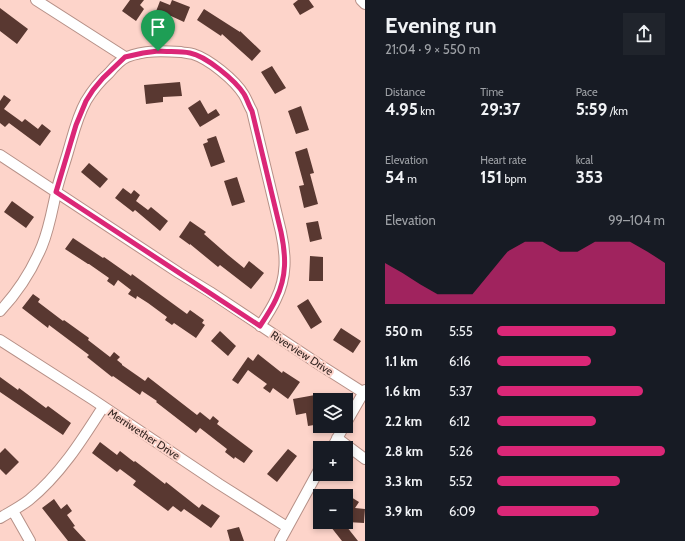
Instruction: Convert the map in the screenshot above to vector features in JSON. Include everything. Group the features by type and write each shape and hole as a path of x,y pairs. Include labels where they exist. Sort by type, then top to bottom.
{"street":[{"path":"36,0 125,57"},
{"path":"362,0 365,4"},
{"path":"0,311 12,299 36,261 48,230 56,192 76,125 86,101 103,78 125,57 158,51 191,53 204,59 220,70 244,94 252,111 281,232 285,259 283,280 280,291 260,326"},
{"name":"Riverview Drive","path":"0,155 260,326 364,392"},
{"name":"Merriwether Drive","path":"0,340 287,527"},
{"path":"353,411 364,392"},
{"path":"0,518 27,501 57,472 84,437 103,407"},
{"path":"336,441 340,433"},
{"path":"337,438 365,459"},
{"path":"280,541 313,481"},
{"path":"13,511 30,541"}],"building":[{"path":"130,0 144,0 140,5 144,9 136,21 122,11"},
{"path":"172,0 190,7 184,22 171,16 170,20 155,14 160,1 170,5"},
{"path":"298,0 309,0 314,7 300,15 293,4"},
{"path":"0,8 28,29 17,44 0,31"},
{"path":"204,9 240,31 261,51 252,61 222,34 221,36 197,20"},
{"path":"272,66 286,88 275,94 261,72"},
{"path":"180,82 182,96 163,97 163,102 146,104 144,85"},
{"path":"4,95 11,100 4,109 22,122 25,119 38,129 42,124 51,131 40,146 9,123 5,127 0,123 0,101"},
{"path":"200,100 208,114 216,109 220,115 200,127 188,108"},
{"path":"301,106 309,130 296,134 288,111"},
{"path":"216,136 225,162 211,167 203,144 208,142 207,139"},
{"path":"307,148 314,173 310,174 318,204 304,208 299,186 304,185 295,152"},
{"path":"89,163 108,179 100,188 81,172"},
{"path":"237,177 245,202 232,206 224,181"},
{"path":"123,188 131,194 134,190 140,195 136,201 148,210 151,207 168,221 160,231 135,210 133,212 115,198"},
{"path":"12,201 34,217 26,228 4,212"},
{"path":"190,221 206,232 204,234 244,268 249,261 264,273 251,289 220,265 218,267 179,237"},
{"path":"318,221 322,239 310,242 306,223"},
{"path":"73,238 131,276 132,274 187,314 190,310 204,320 202,323 205,325 196,338 174,323 172,325 165,320 167,317 148,303 137,296 136,299 128,294 131,290 118,280 114,286 107,281 109,278 65,249"},
{"path":"310,256 323,257 323,281 309,281"},
{"path":"33,294 40,299 38,302 89,338 88,340 110,357 114,352 120,357 117,360 122,365 145,381 148,377 197,415 200,412 210,420 213,416 219,421 217,424 253,451 244,463 235,457 234,459 225,452 227,449 200,428 196,433 156,402 157,401 142,391 140,395 113,376 112,377 87,357 89,355 49,325 48,328 22,308"},
{"path":"308,299 322,322 311,329 297,306"},
{"path":"341,328 361,341 353,353 333,340"},
{"path":"220,331 236,346 228,356 211,341"},
{"path":"258,354 282,373 283,371 300,382 288,399 273,388 270,393 263,388 267,384 248,370 238,384 232,380 248,357 253,361"},
{"path":"0,377 18,390 19,388 46,408 48,406 71,423 63,435 0,392"},
{"path":"313,395 313,425 308,426 306,413 296,415 293,399"},
{"path":"100,442 117,455 120,451 134,462 135,461 165,484 166,482 199,508 202,504 220,516 211,528 184,509 181,512 173,506 168,511 133,485 136,481 120,469 117,472 92,453"},
{"path":"5,448 19,462 6,475 0,469 0,453"},
{"path":"288,449 297,456 277,482 267,474"},
{"path":"353,498 359,502 355,508 365,509 364,523 353,522"},
{"path":"54,499 61,509 67,504 72,511 67,515 75,526 73,527 86,541 68,541 42,508"},
{"path":"239,527 244,541 230,541 227,530"},
{"path":"333,529 349,529 358,541 342,541"}],"route":[{"path":"158,51 191,53 204,59 220,70 233,82 244,94 252,111 281,232 285,259 285,270 280,291 260,326 56,192 76,125 86,101 93,90 125,57 158,51"}]}
